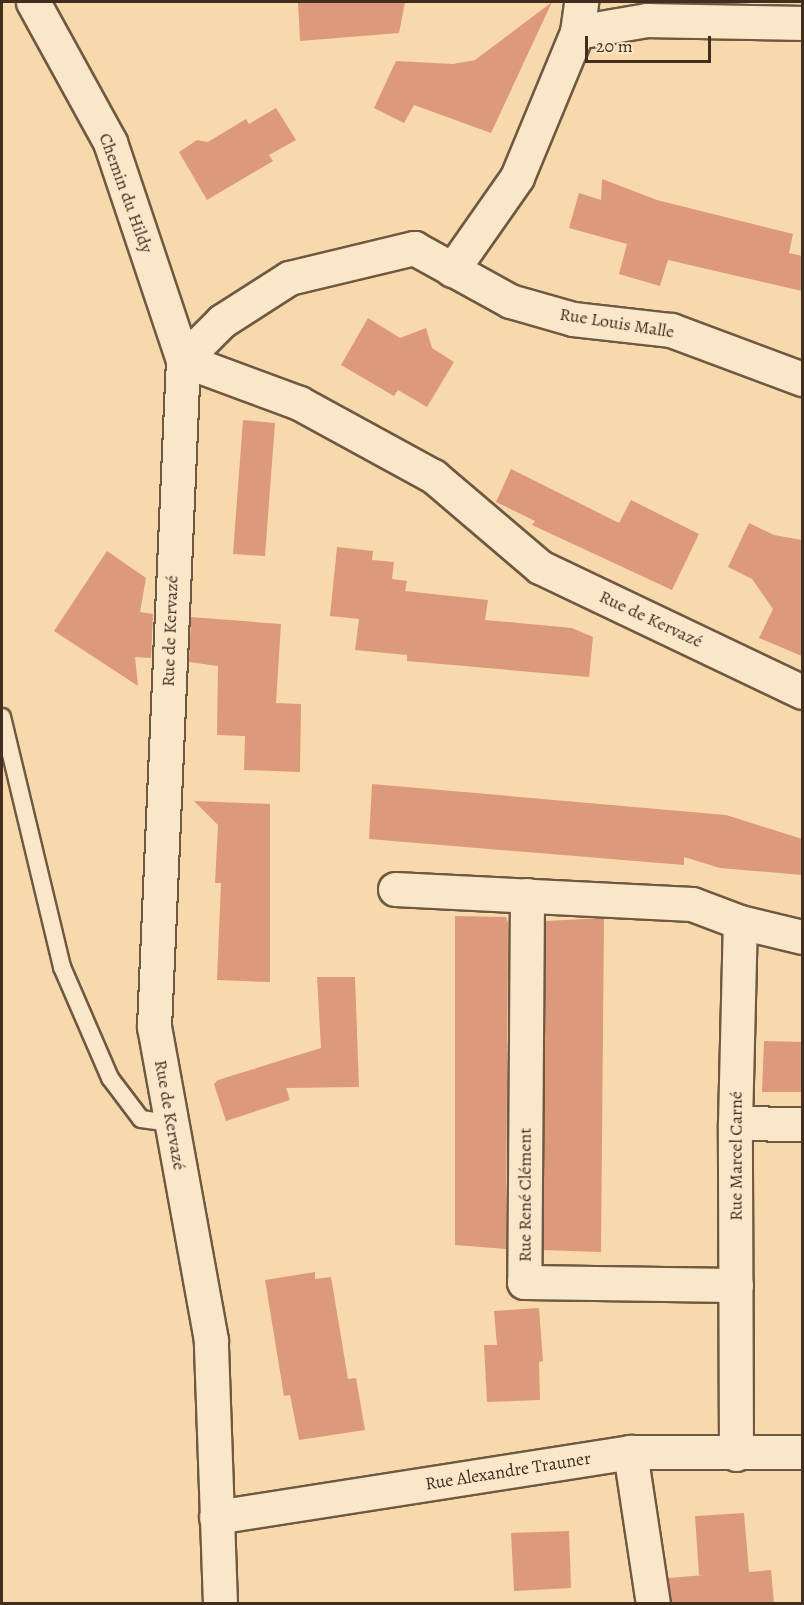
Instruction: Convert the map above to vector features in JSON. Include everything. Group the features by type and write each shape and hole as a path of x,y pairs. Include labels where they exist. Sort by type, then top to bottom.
{"street":[{"name":"Chemin du Hildy","path":"33,2 111,142 183,360"},
{"path":"452,270 516,177 579,17 802,23"},
{"name":"Rue Louis Malle","path":"183,360 222,321 289,278 414,248 510,302 573,319 671,330 802,379"},
{"name":"Rue de Kervazé","path":"220,1604 211,1340 154,1027 183,360 299,403 433,476 540,567 802,692"},
{"path":"395,890 692,904 740,922 802,937"},
{"name":"Rue René Clément","path":"527,895 524,1282 736,1285"},
{"name":"Rue Marcel Carné","path":"736,1454 735,1123 740,922"},
{"path":"735,1123 802,1124"},
{"path":"630,1452 653,1604"},
{"name":"Rue Alexandre Trauner","path":"216,1517 630,1452 736,1454 802,1452"}],"lane":[{"path":"2,717 62,967 110,1078 141,1119 171,1123"}],"building":[{"path":"298,2 405,2 399,33 300,41"},
{"path":"552,2 491,133 414,105 404,123 374,108 396,61 453,64 475,60"},
{"path":"276,108 296,140 269,155 273,161 207,200 179,152 197,140 208,142 246,119 249,124"},
{"path":"602,179 657,200 793,234 789,253 802,256 802,291 668,260 660,286 619,274 627,244 569,228 579,193 601,200"},
{"path":"368,318 400,338 426,328 432,348 454,362 427,407 398,390 394,396 341,365"},
{"path":"243,420 275,423 265,556 233,554"},
{"path":"511,469 619,523 631,500 699,534 672,590 532,525 535,521 496,502"},
{"path":"749,523 774,535 802,540 802,656 759,638 773,609 752,579 728,567"},
{"path":"337,547 373,551 372,560 394,562 392,579 407,581 405,591 488,600 485,620 572,628 593,637 589,677 407,661 407,655 355,650 359,619 330,616"},
{"path":"107,551 146,578 140,612 153,614 151,658 135,657 138,686 54,631"},
{"path":"191,617 281,624 276,703 301,704 300,772 244,770 245,736 217,735 218,666 189,662"},
{"path":"372,784 726,815 802,839 802,875 720,868 684,857 684,865 369,839"},
{"path":"194,801 270,804 270,982 217,980 221,883 215,883 218,825"},
{"path":"455,916 506,917 508,923 506,1249 455,1245"},
{"path":"604,918 601,1252 543,1250 546,921"},
{"path":"317,977 355,977 359,1087 286,1088 290,1100 226,1121 214,1084 218,1080 321,1048"},
{"path":"764,1041 802,1042 802,1092 762,1092"},
{"path":"315,1272 315,1279 331,1277 348,1379 356,1378 365,1430 299,1440 290,1395 284,1396 265,1280"},
{"path":"539,1308 543,1361 539,1362 540,1400 487,1402 484,1345 497,1345 494,1311"},
{"path":"744,1513 749,1572 771,1570 774,1604 671,1604 668,1578 705,1575 699,1575 695,1516"},
{"path":"569,1531 571,1588 514,1591 511,1533"}]}
